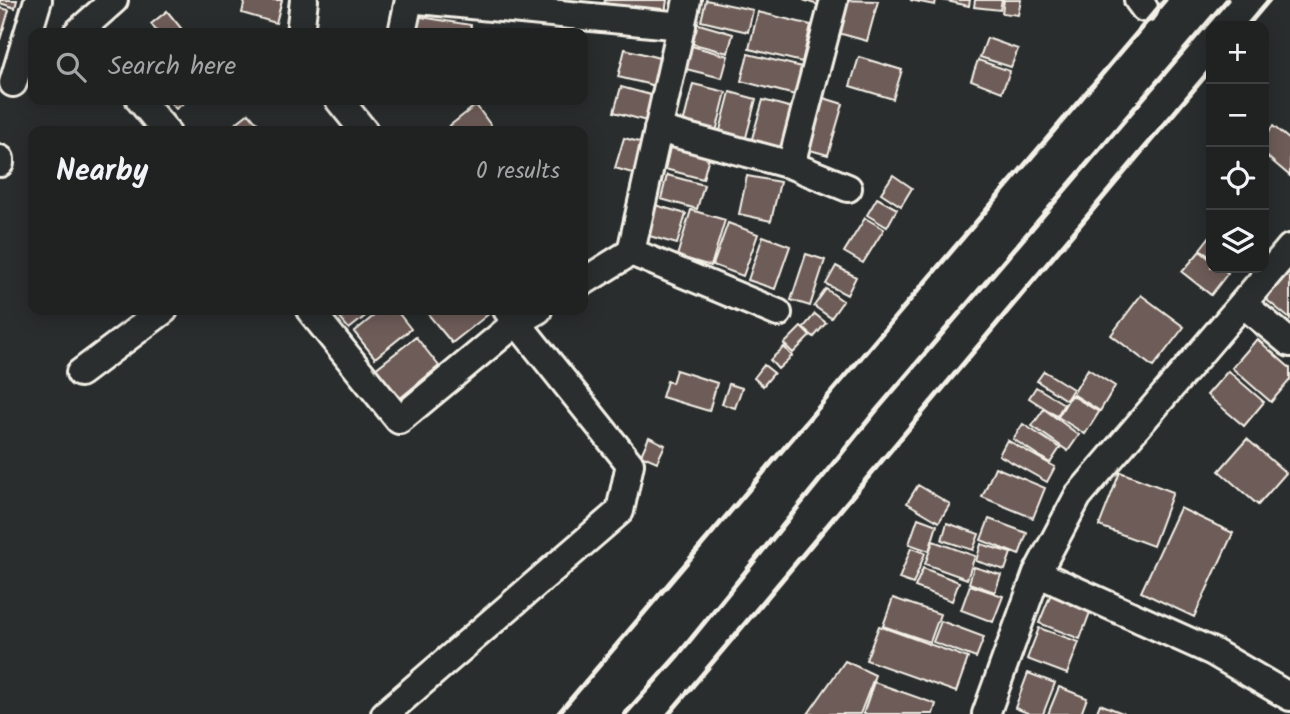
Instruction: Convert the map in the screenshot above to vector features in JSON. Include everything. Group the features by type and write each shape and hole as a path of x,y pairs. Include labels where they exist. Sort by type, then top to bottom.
{"street":[{"path":"30,28 38,0"},
{"path":"86,28 114,0"},
{"path":"301,28 304,0"},
{"path":"403,28 409,0"},
{"path":"419,0 685,13 631,252 588,279"},
{"path":"792,165 834,0"},
{"path":"15,81 28,35"},
{"path":"144,105 162,126"},
{"path":"343,105 360,126"},
{"path":"658,129 792,165 848,188"},
{"path":"986,714 1037,573 1078,496 1290,248"},
{"path":"631,252 778,313"},
{"path":"1242,304 1290,343"},
{"path":"79,373 157,315"},
{"path":"314,315 399,420 520,315"},
{"path":"385,714 620,511 631,464 522,315"},
{"path":"1037,573 1213,652 1290,697"}],"building":[{"path":"0,0 17,0 15,8 0,3"},
{"path":"245,0 282,0 276,23 242,13"},
{"path":"605,0 667,0 665,14 604,3"},
{"path":"706,0 753,10 748,32 701,21"},
{"path":"803,0 826,0 824,7"},
{"path":"839,0 878,1 867,41 831,31"},
{"path":"910,0 936,0 935,5"},
{"path":"942,0 970,0 969,6"},
{"path":"975,0 1002,0 1000,10 974,7"},
{"path":"1004,0 1021,0 1018,15 1002,13"},
{"path":"0,8 9,10 0,40"},
{"path":"167,11 181,28 154,28 151,24"},
{"path":"758,12 811,25 802,62 749,49"},
{"path":"415,16 471,25 471,28 413,28"},
{"path":"692,22 733,34 728,53 686,42"},
{"path":"987,38 1018,49 1011,67 980,57"},
{"path":"688,45 728,56 722,78 682,68"},
{"path":"625,49 663,59 656,86 618,77"},
{"path":"748,54 802,67 795,95 741,81"},
{"path":"859,57 902,70 893,99 850,86"},
{"path":"978,60 1010,71 1002,92 971,80"},
{"path":"693,84 726,92 714,140 681,132"},
{"path":"621,87 658,97 650,122 614,112"},
{"path":"730,92 756,99 744,145 718,138"},
{"path":"814,95 843,104 828,155 799,147"},
{"path":"763,100 803,111 789,160 749,149"},
{"path":"476,105 491,126 449,126"},
{"path":"249,113 260,126 232,126"},
{"path":"1273,126 1290,140 1290,176 1269,158 1269,131"},
{"path":"624,138 647,144 639,175 615,168"},
{"path":"672,139 711,149 703,179 665,169"},
{"path":"667,175 704,185 697,209 661,199"},
{"path":"893,175 912,188 901,206 881,193"},
{"path":"747,176 780,182 771,221 739,214"},
{"path":"877,198 897,209 887,227 867,215"},
{"path":"655,205 686,214 677,244 646,235"},
{"path":"691,210 725,220 711,266 677,256"},
{"path":"865,218 884,229 863,263 844,252"},
{"path":"728,223 758,234 743,276 713,265"},
{"path":"763,236 790,246 775,289 748,280"},
{"path":"1206,241 1206,254 1200,249"},
{"path":"1200,251 1206,256 1206,273 1228,273 1211,295 1182,272"},
{"path":"806,254 825,260 810,306 791,300"},
{"path":"1290,263 1290,319 1262,296"},
{"path":"836,266 856,277 847,295 826,284"},
{"path":"826,289 843,301 831,318 814,306"},
{"path":"1141,295 1184,327 1153,367 1111,335"},
{"path":"815,314 826,323 814,337 803,328"},
{"path":"337,315 367,315 349,329"},
{"path":"375,315 400,315 411,329 375,358 354,332"},
{"path":"429,315 487,315 452,343"},
{"path":"801,327 810,336 793,353 784,344"},
{"path":"416,337 439,366 398,400 374,370"},
{"path":"1257,339 1290,368 1290,380 1271,402 1232,368"},
{"path":"784,347 792,356 778,369 770,360"},
{"path":"764,365 774,373 763,386 754,378"},
{"path":"1088,369 1115,386 1100,411 1073,394"},
{"path":"676,370 717,383 709,411 662,397 667,381 672,383"},
{"path":"1044,371 1073,389 1066,400 1037,381"},
{"path":"1228,371 1264,402 1244,426 1207,395"},
{"path":"729,384 742,388 735,408 722,404"},
{"path":"1036,387 1064,404 1057,416 1029,398"},
{"path":"1071,395 1099,412 1085,434 1058,417"},
{"path":"1044,409 1079,435 1068,451 1032,426"},
{"path":"1023,424 1060,448 1050,463 1013,439"},
{"path":"649,437 665,445 657,462 641,455"},
{"path":"1247,439 1286,473 1258,505 1219,471"},
{"path":"1007,440 1055,467 1047,482 999,455"},
{"path":"995,467 1045,488 1033,518 982,497"},
{"path":"1120,472 1173,492 1153,546 1099,526"},
{"path":"918,485 950,504 939,522 907,503"},
{"path":"1180,508 1233,533 1194,617 1141,592"},
{"path":"918,518 937,525 929,551 909,544"},
{"path":"989,519 1027,533 1019,555 981,540"},
{"path":"947,523 979,534 973,550 942,540"},
{"path":"933,541 975,556 967,579 925,564"},
{"path":"981,544 1011,553 1005,570 976,561"},
{"path":"911,548 925,553 913,584 899,579"},
{"path":"974,567 1001,575 995,592 969,583"},
{"path":"923,568 959,582 952,601 915,587"},
{"path":"970,585 1003,596 993,622 961,610"},
{"path":"1052,591 1092,607 1080,639 1039,623"},
{"path":"893,598 940,614 930,642 883,626"},
{"path":"941,621 984,637 976,658 933,642"},
{"path":"879,626 968,658 956,692 866,660"},
{"path":"1039,628 1079,642 1067,674 1027,659"},
{"path":"845,661 875,675 860,714 808,714"},
{"path":"1028,673 1055,683 1043,714 1030,714 1015,708"},
{"path":"874,682 936,704 933,714 863,714"},
{"path":"1059,687 1087,698 1081,714 1048,714"},
{"path":"1100,704 1125,714 1096,714"}],"railway":[{"path":"558,714 1165,0"},
{"path":"625,714 678,655 875,412 1227,0"},
{"path":"1251,21 1269,0"},
{"path":"669,714 1206,75"}]}
